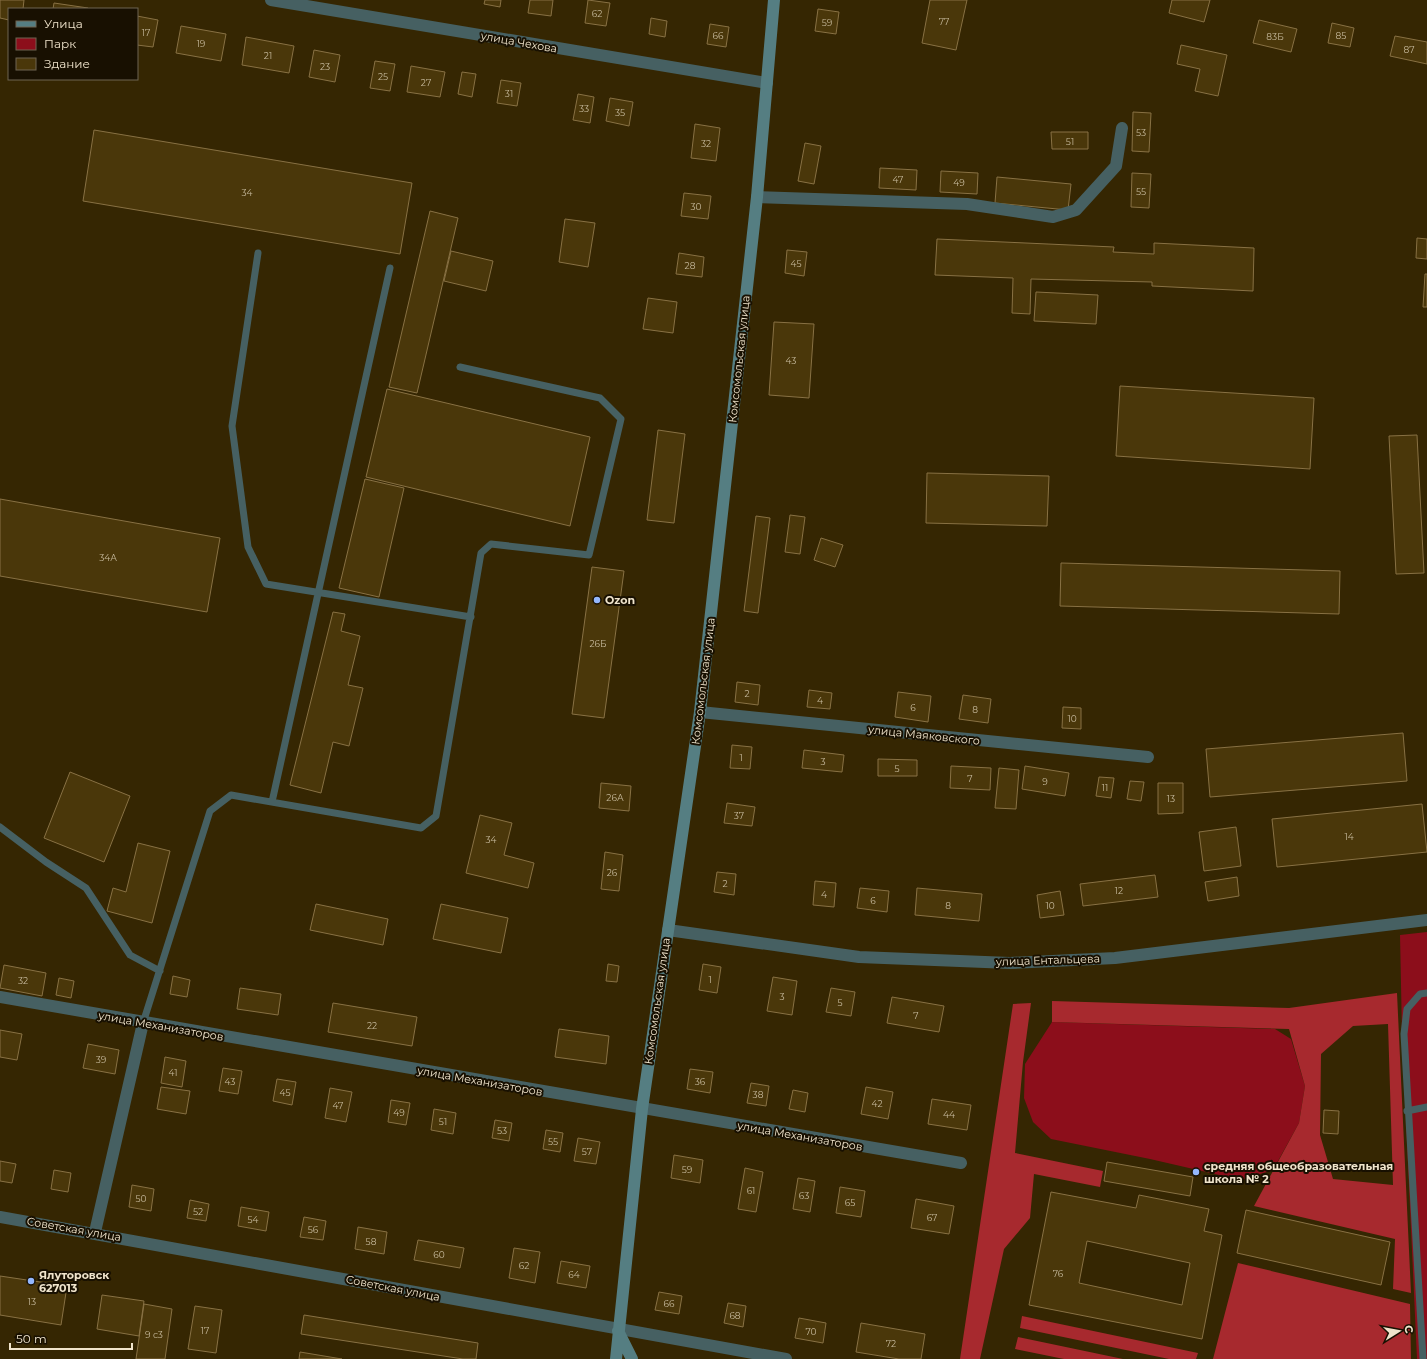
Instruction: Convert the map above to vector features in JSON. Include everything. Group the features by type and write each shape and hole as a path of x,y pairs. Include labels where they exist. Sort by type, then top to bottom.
{"street":[{"name":"улица Чехова","path":"271,0 767,83"},
{"name":"Комсомольская улица","path":"616,1359 642,1109 700,712 756,197 774,0"},
{"path":"756,197 967,204 1053,217 1076,210 1116,166 1122,128"},
{"name":"улица Маяковского","path":"700,712 1148,757"},
{"name":"улица Ентальцева","path":"668,930 859,958 1010,963 1115,958 1427,920"},
{"name":"улица Механизаторов","path":"0,997 961,1164"},
{"path":"95,1232 143,1023"},
{"name":"Советская улица","path":"0,1217 95,1232 618,1330 786,1359"},
{"path":"618,1330 632,1359"}],"lane":[{"path":"258,253 232,426 248,547 266,584 471,617"},
{"path":"272,802 390,268"},
{"path":"143,1023 210,811 231,795 421,828 436,816 482,553 491,544 589,555 621,420 600,398 460,367"},
{"path":"0,827 46,862 86,888 130,955 160,971"},
{"path":"1423,1359 1424,1316 1408,1111 1404,1034 1407,1009 1420,994 1427,993"},
{"path":"1408,1111 1427,1107"}],"green space":[{"path":"1427,932 1427,1359 1417,1359 1402,1034 1400,935"},
{"path":"1052,1022 1275,1029 1291,1039 1305,1086 1299,1123 1273,1170 1241,1180 1150,1159 1051,1139 1033,1122 1024,1098 1025,1064"}],"shaded area":[{"path":"1397,993 1411,1293 1393,1289 1395,1239 1254,1206 1299,1123 1305,1086 1289,1029 1052,1022 1052,1001 1289,1008","holes":["1388,1024 1393,1185 1333,1179 1320,1135 1321,1054 1353,1026"]},
{"path":"1031,1003 1023,1062 1015,1153 1103,1171 1100,1187 1034,1174 1030,1218 1004,1249 980,1359 960,1359 1013,1004"},
{"path":"1238,1263 1410,1304 1411,1359 1213,1359"},
{"path":"1022,1316 1198,1353 1196,1359 1169,1359 1020,1328"},
{"path":"1018,1337 1123,1359 1064,1359 1015,1349"}],"building":[{"path":"0,0 24,0 23,8 8,8 8,20 0,18"},
{"path":"485,0 501,0 500,7 484,4"},
{"path":"530,0 553,0 551,16 528,13"},
{"path":"588,0 610,3 606,26 585,23"},
{"path":"930,0 967,0 956,50 922,43"},
{"path":"1172,0 1210,0 1204,22 1169,13"},
{"path":"54,3 88,8 53,8"},
{"path":"818,9 839,12 836,34 815,31"},
{"path":"138,16 158,20 153,47 138,45"},
{"path":"651,18 667,21 665,37 649,34"},
{"path":"1259,20 1297,29 1291,52 1253,43"},
{"path":"1332,23 1354,28 1350,47 1328,43"},
{"path":"710,24 729,27 726,47 707,44"},
{"path":"181,26 226,34 221,61 176,53"},
{"path":"1395,36 1427,42 1427,64 1390,56"},
{"path":"246,37 294,46 289,73 242,65"},
{"path":"1181,45 1227,55 1218,96 1195,91 1200,69 1177,64"},
{"path":"314,50 340,55 335,82 309,77"},
{"path":"375,61 395,64 390,91 370,88"},
{"path":"411,66 445,72 440,97 407,92"},
{"path":"462,72 476,74 472,97 458,94"},
{"path":"501,80 521,83 517,106 497,103"},
{"path":"578,94 594,97 590,123 573,120"},
{"path":"610,98 633,102 629,126 606,121"},
{"path":"1133,112 1151,113 1149,152 1132,151"},
{"path":"695,124 720,128 716,161 691,158"},
{"path":"94,130 412,183 400,254 83,201"},
{"path":"1051,132 1088,132 1088,149 1052,149"},
{"path":"805,143 821,146 814,184 798,181"},
{"path":"880,168 917,170 916,190 879,188"},
{"path":"941,171 978,173 977,194 940,192"},
{"path":"1132,173 1151,174 1149,208 1131,207"},
{"path":"997,177 1071,184 1068,210 995,203"},
{"path":"684,193 711,196 708,219 681,216"},
{"path":"430,211 458,218 417,393 389,387"},
{"path":"565,219 595,223 588,267 559,262"},
{"path":"1417,238 1427,239 1427,259 1416,258"},
{"path":"937,239 1114,247 1113,252 1154,254 1154,243 1254,248 1253,291 1152,286 1152,282 1031,279 1030,314 1012,313 1013,278 935,275"},
{"path":"787,250 807,252 804,276 785,273"},
{"path":"451,251 493,261 486,291 444,281"},
{"path":"679,253 704,257 702,277 676,274"},
{"path":"1425,274 1427,274 1427,307 1423,307"},
{"path":"1036,292 1098,295 1096,324 1034,321"},
{"path":"648,298 677,302 673,333 643,329"},
{"path":"774,322 814,324 809,398 769,395"},
{"path":"1120,386 1314,398 1310,469 1116,456"},
{"path":"387,389 590,437 570,526 366,477"},
{"path":"658,430 685,434 674,523 647,520"},
{"path":"1417,435 1424,573 1396,574 1389,436"},
{"path":"927,473 1049,476 1047,526 926,523"},
{"path":"365,479 404,488 379,597 339,588"},
{"path":"0,499 220,538 207,612 0,576"},
{"path":"790,515 805,517 800,554 785,552"},
{"path":"756,516 770,518 758,613 744,611"},
{"path":"821,538 843,545 835,567 814,560"},
{"path":"1061,563 1340,571 1339,614 1060,606"},
{"path":"592,567 624,571 604,718 572,714"},
{"path":"333,612 345,614 341,631 360,636 348,685 363,688 349,746 333,742 321,793 290,785"},
{"path":"737,682 760,685 758,705 735,702"},
{"path":"809,690 832,693 830,709 807,707"},
{"path":"898,692 931,696 928,722 895,717"},
{"path":"963,695 991,699 988,723 959,719"},
{"path":"1063,707 1081,708 1081,729 1062,728"},
{"path":"1403,733 1407,781 1210,797 1206,749"},
{"path":"732,745 752,747 750,769 730,768"},
{"path":"804,750 844,755 842,772 802,768"},
{"path":"878,759 917,760 917,776 878,776"},
{"path":"951,766 991,768 990,790 950,788"},
{"path":"1025,766 1069,773 1065,796 1022,789"},
{"path":"999,768 1019,770 1016,809 995,808"},
{"path":"70,772 130,796 104,862 44,838"},
{"path":"1099,777 1114,778 1111,798 1096,796"},
{"path":"1130,781 1144,782 1141,801 1127,799"},
{"path":"601,783 631,786 629,811 599,808"},
{"path":"1158,783 1183,783 1183,813 1158,814"},
{"path":"727,803 755,807 752,826 724,823"},
{"path":"1422,804 1427,852 1277,867 1272,819"},
{"path":"480,815 512,823 504,855 534,863 528,888 466,873"},
{"path":"1236,827 1241,866 1204,871 1199,832"},
{"path":"138,843 170,851 152,923 107,911 113,888 126,892"},
{"path":"605,852 623,855 619,891 601,889"},
{"path":"717,872 736,874 734,895 714,892"},
{"path":"1155,875 1158,897 1083,906 1080,884"},
{"path":"1237,877 1239,896 1208,901 1205,882"},
{"path":"815,881 836,883 834,907 813,905"},
{"path":"860,888 889,891 887,912 857,908"},
{"path":"917,888 982,894 979,921 915,915"},
{"path":"1060,891 1064,915 1040,918 1037,895"},
{"path":"316,904 388,919 383,945 310,930"},
{"path":"441,904 508,918 501,953 433,939"},
{"path":"608,964 619,966 617,982 606,981"},
{"path":"703,964 721,967 717,993 699,990"},
{"path":"4,965 46,973 42,996 0,988"},
{"path":"173,976 190,980 187,997 170,994"},
{"path":"773,977 797,981 792,1015 767,1011"},
{"path":"59,978 74,981 71,998 56,995"},
{"path":"240,988 281,994 278,1015 237,1009"},
{"path":"831,988 855,992 851,1016 826,1012"},
{"path":"892,997 944,1006 939,1032 887,1023"},
{"path":"333,1003 417,1017 412,1046 328,1032"},
{"path":"559,1029 609,1036 606,1064 555,1057"},
{"path":"0,1030 22,1034 17,1060 0,1057"},
{"path":"88,1044 119,1050 115,1074 83,1068"},
{"path":"165,1057 186,1061 182,1087 161,1083"},
{"path":"223,1068 242,1071 238,1094 219,1091"},
{"path":"690,1069 713,1072 710,1093 687,1089"},
{"path":"277,1079 296,1082 292,1105 273,1101"},
{"path":"751,1083 769,1086 766,1106 747,1103"},
{"path":"161,1087 190,1091 186,1114 157,1109"},
{"path":"866,1087 893,1092 888,1119 861,1114"},
{"path":"330,1088 352,1092 346,1122 325,1118"},
{"path":"793,1090 808,1093 805,1112 789,1109"},
{"path":"932,1099 971,1105 967,1130 928,1124"},
{"path":"391,1100 410,1103 406,1125 388,1122"},
{"path":"434,1109 456,1113 453,1134 431,1130"},
{"path":"1324,1110 1339,1111 1338,1134 1323,1133"},
{"path":"495,1120 512,1123 509,1141 492,1138"},
{"path":"546,1130 563,1133 560,1152 543,1149"},
{"path":"578,1138 600,1142 596,1164 574,1161"},
{"path":"674,1155 703,1160 700,1183 671,1178"},
{"path":"0,1161 16,1164 12,1183 0,1181"},
{"path":"1107,1162 1193,1177 1190,1196 1104,1181"},
{"path":"745,1168 763,1172 756,1212 738,1209"},
{"path":"54,1170 71,1173 68,1192 51,1189"},
{"path":"798,1178 815,1181 810,1212 793,1209"},
{"path":"132,1185 154,1189 151,1211 129,1207"},
{"path":"840,1187 865,1191 861,1217 836,1213"},
{"path":"1051,1192 1136,1208 1139,1195 1209,1209 1204,1231 1222,1235 1202,1339 1029,1305","holes":["1087,1241 1190,1263 1182,1305 1079,1283"]},
{"path":"916,1199 954,1206 949,1234 911,1228"},
{"path":"190,1200 209,1204 206,1221 187,1218"},
{"path":"241,1207 269,1212 266,1231 238,1226"},
{"path":"1246,1210 1390,1242 1381,1285 1237,1253"},
{"path":"304,1217 326,1221 323,1240 300,1237"},
{"path":"358,1227 387,1232 384,1254 355,1249"},
{"path":"418,1240 464,1248 460,1268 414,1260"},
{"path":"514,1248 540,1252 535,1283 509,1278"},
{"path":"561,1261 590,1266 586,1288 557,1283"},
{"path":"0,1276 67,1286 61,1325 0,1315"},
{"path":"659,1292 682,1296 679,1314 655,1310"},
{"path":"102,1295 144,1301 139,1336 97,1329"},
{"path":"728,1303 746,1306 743,1327 724,1323"},
{"path":"144,1304 172,1309 165,1359 136,1359"},
{"path":"195,1306 222,1310 216,1353 188,1349"},
{"path":"304,1315 478,1343 476,1359 463,1359 301,1334"},
{"path":"799,1318 826,1323 823,1343 795,1338"},
{"path":"861,1323 925,1334 921,1359 899,1359 856,1352"},
{"path":"300,1352 342,1359 299,1359"}],"place":[{"name":"Ozon","path":"597,600"},
{"name":"средняя общеобразовательная школа № 2","path":"1196,1172"},
{"name":"Ялуторовск 627013","path":"31,1281"}]}
